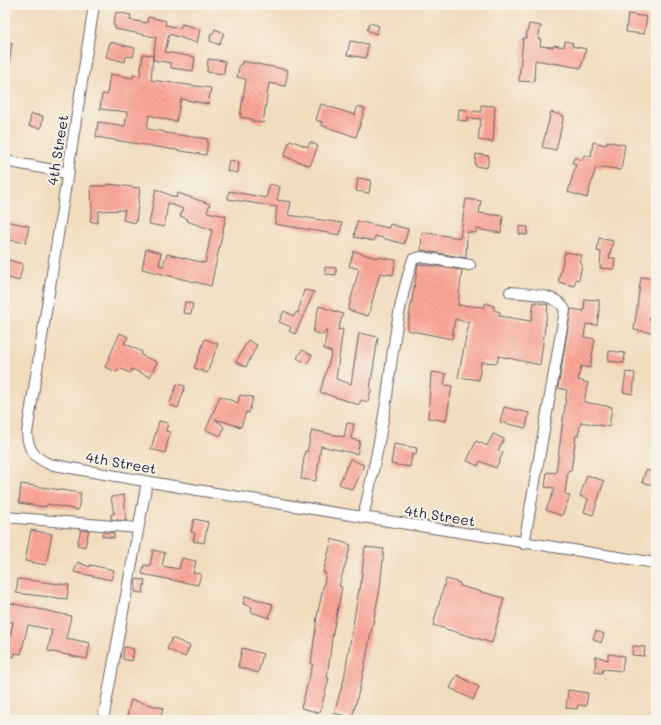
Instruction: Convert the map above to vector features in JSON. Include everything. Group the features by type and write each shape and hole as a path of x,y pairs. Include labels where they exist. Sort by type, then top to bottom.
{"street":[{"name":"4th Street","path":"94,5 69,173 27,433 27,444 38,459 49,464 147,482 524,544 656,563"},
{"path":"5,161 69,173"},
{"path":"363,518 386,397 406,277 413,259 421,257 470,265"},
{"path":"510,292 555,299 562,304 565,310 524,544"},
{"path":"102,720 147,482"},
{"path":"5,516 138,528"}],"building":[{"path":"116,12 131,15 130,20 147,23 148,17 166,21 165,25 180,28 182,24 200,29 197,43 169,34 165,52 195,57 193,71 171,68 171,63 153,60 156,37 115,29 115,26 113,25"},
{"path":"628,14 647,17 644,34 626,32"},
{"path":"370,23 379,26 376,34 367,30"},
{"path":"529,24 541,26 538,39 541,39 540,46 553,47 554,45 564,47 565,41 573,43 572,46 586,49 581,68 535,60 534,82 519,81 523,38 526,38"},
{"path":"215,29 224,33 219,45 210,41 211,33 213,34"},
{"path":"350,41 368,44 366,58 347,55"},
{"path":"5,42 12,43 9,65 5,64"},
{"path":"110,42 135,48 133,57 126,56 125,62 106,57"},
{"path":"143,54 153,55 151,80 211,88 208,104 181,99 176,122 149,115 147,129 208,139 206,155 96,137 98,122 125,126 127,112 100,109 102,94 107,95 110,74 133,78 133,75 140,76"},
{"path":"208,59 225,61 224,74 207,72"},
{"path":"242,61 288,70 285,86 269,83 263,123 240,117 246,79 237,77"},
{"path":"321,104 355,115 358,106 365,109 356,137 321,125 322,122 316,120"},
{"path":"481,105 495,106 493,142 478,140 481,119 467,118 467,121 458,120 459,109 481,112"},
{"path":"551,112 564,116 556,150 542,147"},
{"path":"31,114 43,116 41,128 29,126"},
{"path":"290,140 308,147 310,142 318,146 310,166 284,156"},
{"path":"607,141 625,145 621,170 596,167 587,198 568,192 576,164 572,163 575,157 582,160 584,155 591,157 593,142 606,145"},
{"path":"476,154 489,156 487,168 475,166"},
{"path":"229,160 239,162 238,173 227,171"},
{"path":"358,178 371,180 369,193 356,191"},
{"path":"108,184 140,188 136,223 123,220 125,210 99,211 97,223 90,221 92,212 91,186 107,186"},
{"path":"270,184 280,187 277,200 291,202 288,215 342,223 340,235 275,224 277,207 228,199 229,191 266,198"},
{"path":"156,189 176,198 178,193 210,204 207,212 226,216 211,286 142,269 146,249 161,253 159,265 163,266 167,254 205,263 212,230 187,221 188,219 180,216 183,209 168,203 164,227 149,224"},
{"path":"466,199 481,201 479,213 503,216 501,233 476,229 476,233 467,232 466,258 421,250 422,232 460,238"},
{"path":"5,221 29,226 26,243 5,239"},
{"path":"357,221 389,228 390,224 408,229 404,244 375,236 374,241 354,237"},
{"path":"519,226 528,227 527,235 519,234"},
{"path":"599,238 613,241 609,258 615,258 614,269 600,268 601,252 597,251"},
{"path":"354,251 376,258 396,260 393,275 380,273 368,316 348,310 359,269 349,266"},
{"path":"565,252 582,255 579,280 576,279 574,286 558,282"},
{"path":"5,259 23,264 19,281 5,277"},
{"path":"418,264 462,270 458,305 485,307 485,303 494,306 494,310 500,312 499,316 531,321 534,302 548,305 540,365 499,356 497,363 481,362 479,380 458,377 469,323 455,319 452,339 407,330"},
{"path":"325,267 336,268 336,275 325,274"},
{"path":"641,277 656,279 656,294 649,320 656,321 656,333 634,330"},
{"path":"304,290 314,292 295,334 289,331 291,327 279,322 284,311 294,316 296,312 298,313"},
{"path":"585,299 599,300 599,312 597,325 586,324 584,337 595,339 590,368 581,366 578,380 588,383 584,402 612,407 609,427 581,422 578,436 576,435 571,471 568,470 565,494 570,496 562,516 546,510 555,488 545,487 547,472 556,473 567,390 558,388 571,309 584,311"},
{"path":"185,302 193,304 191,314 183,313"},
{"path":"319,306 343,314 338,330 343,329 336,379 351,384 359,333 378,337 368,402 361,400 359,405 320,392 332,352 324,349 327,329 323,335 313,332"},
{"path":"120,333 128,337 124,343 142,352 141,355 157,362 150,377 132,369 130,373 119,368 117,372 105,367"},
{"path":"205,339 218,344 207,373 194,368"},
{"path":"248,340 257,345 246,367 236,362"},
{"path":"302,350 312,355 307,364 297,358"},
{"path":"609,351 625,353 624,363 608,361"},
{"path":"431,372 446,374 444,385 452,386 446,421 428,418"},
{"path":"626,372 635,373 633,394 623,392"},
{"path":"177,384 185,386 178,408 169,405"},
{"path":"240,395 253,397 249,413 246,412 241,427 215,419 224,427 221,436 206,430 220,396 238,403"},
{"path":"504,407 529,413 526,428 500,422"},
{"path":"159,421 168,423 166,431 170,432 165,453 151,449"},
{"path":"347,423 354,424 351,439 360,441 357,454 321,446 316,481 301,479 305,451 307,452 312,430 344,437"},
{"path":"493,434 504,439 498,451 503,453 496,468 480,461 478,466 467,461 476,441 487,446"},
{"path":"394,444 417,448 416,455 412,454 410,467 391,464"},
{"path":"350,459 364,465 353,490 339,484"},
{"path":"646,470 656,474 656,486 642,482"},
{"path":"587,475 604,481 593,515 584,512 588,499 580,496"},
{"path":"21,484 81,493 78,510 47,504 46,507 19,503"},
{"path":"124,495 126,521 111,519 111,514 114,514 111,497"},
{"path":"194,519 208,522 204,543 193,541 195,533 191,532"},
{"path":"31,530 52,534 46,565 25,561"},
{"path":"81,530 89,530 85,547 77,545"},
{"path":"103,532 114,533 114,538 102,536"},
{"path":"332,539 351,545 339,586 342,587 333,632 327,678 329,678 320,713 301,708 313,664 311,664 317,617 326,573 323,573"},
{"path":"365,547 384,549 380,588 362,679 352,718 334,713 344,679 359,589 360,590"},
{"path":"153,550 165,553 162,566 179,569 182,558 196,561 193,573 201,574 198,585 142,574 144,565 150,566"},
{"path":"78,562 90,567 90,565 114,570 111,580 74,572"},
{"path":"18,579 69,585 67,599 16,593"},
{"path":"136,579 145,580 143,593 135,592"},
{"path":"446,579 460,583 460,586 504,598 492,643 433,625"},
{"path":"245,596 273,604 269,618 251,612 252,607 243,604"},
{"path":"10,603 71,616 66,638 90,643 87,659 48,651 52,630 28,625 21,654 15,653 14,657 5,655 5,636 10,637 13,622 6,621"},
{"path":"596,631 604,634 601,643 593,639"},
{"path":"172,638 190,646 185,657 167,649"},
{"path":"633,646 645,647 644,656 632,655"},
{"path":"124,647 134,649 132,661 123,659"},
{"path":"242,648 263,654 258,673 238,667"},
{"path":"608,654 624,656 622,671 603,669 602,673 595,672 596,656 608,660"},
{"path":"457,675 479,687 473,700 450,688"},
{"path":"568,690 588,693 586,706 578,705 577,709 566,708"},
{"path":"131,700 163,708 160,720 126,720"}]}
